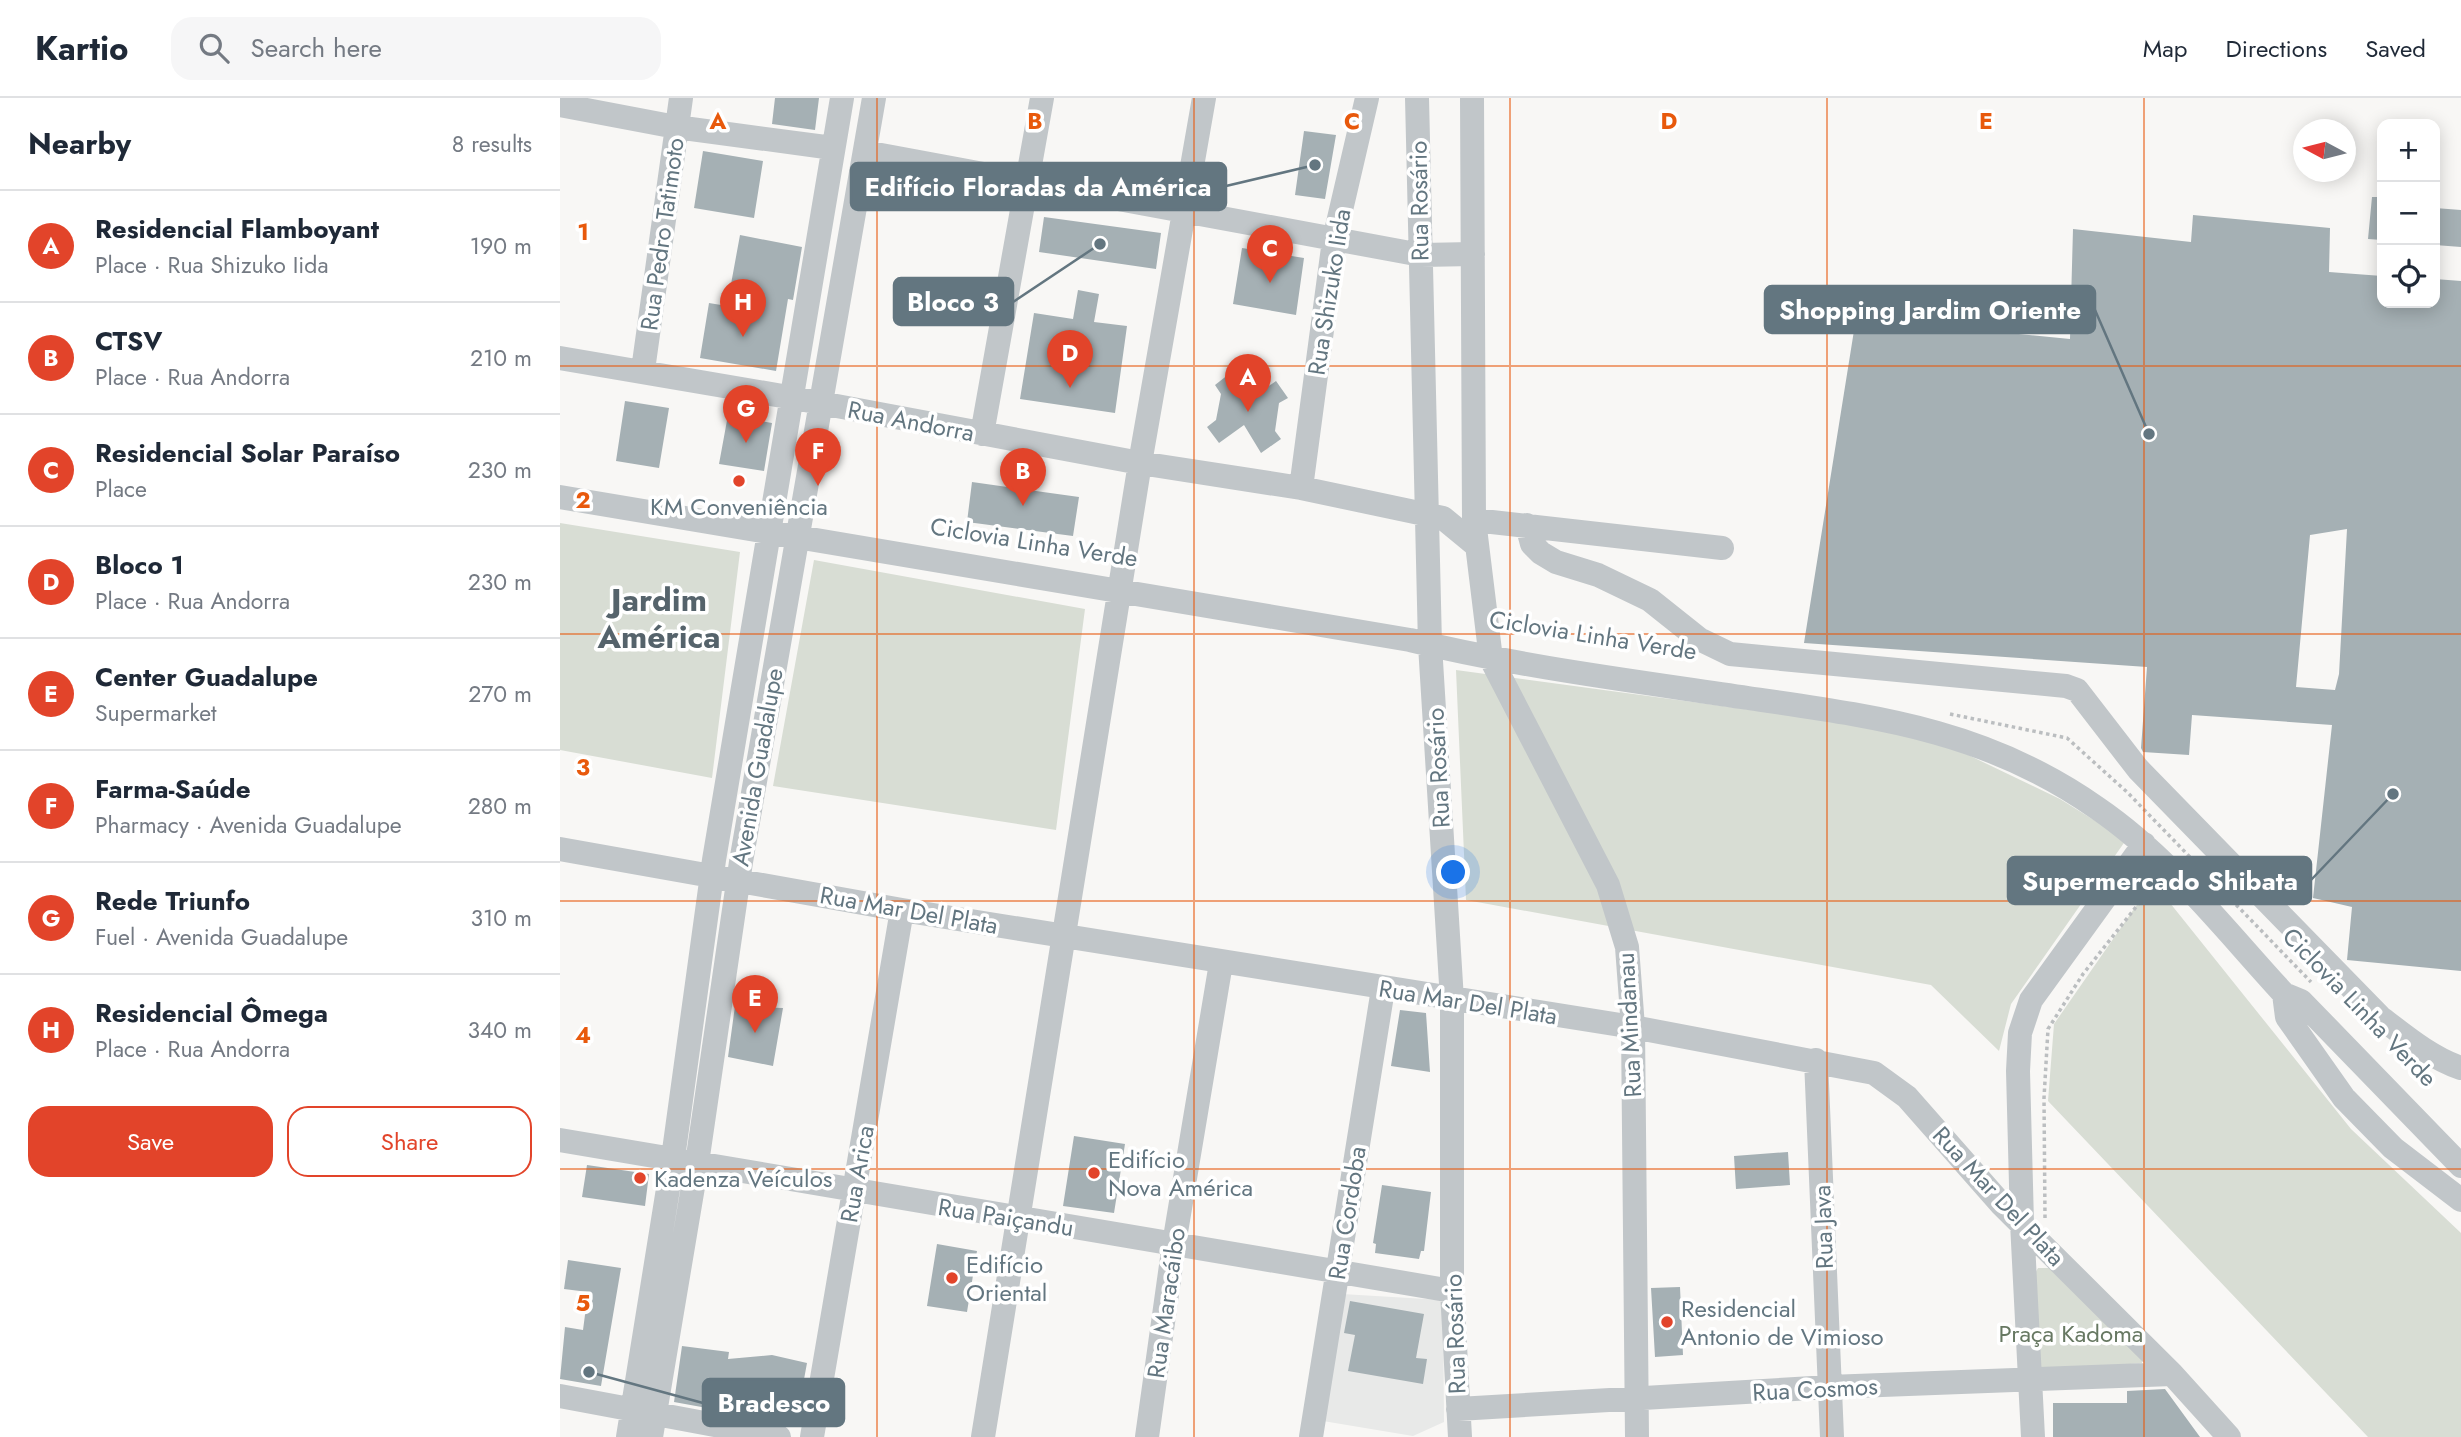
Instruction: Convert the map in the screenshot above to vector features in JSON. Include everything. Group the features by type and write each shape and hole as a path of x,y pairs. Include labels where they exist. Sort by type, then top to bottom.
{"street":[{"name":"Rua Pedro Tatimoto","path":"643,370 681,98"},
{"name":"Avenida Guadalupe","path":"685,1161 713,877 842,98"},
{"name":"Avenida Guadalupe","path":"628,1437 646,1420 685,1161 738,880 874,98"},
{"path":"982,434 1042,98"},
{"path":"983,1437 1140,463 1205,98"},
{"name":"Rua Shizuko Iida","path":"1301,488 1334,240 1367,98"},
{"name":"Rua Rosário","path":"1417,98 1430,645 1452,1000 1452,1291 1460,1437"},
{"name":"Rua Mindanau","path":"1472,98 1474,520 1491,659 1608,886 1627,947 1633,1027 1637,1437"},
{"path":"560,105 676,127 833,148"},
{"path":"865,152 1420,255 1473,254"},
{"name":"Rua Andorra","path":"560,358 643,370 1140,463 1301,488 1443,518 1477,546"},
{"path":"560,497 1119,590 1430,645 1491,659 1881,718 1946,733 2039,772 2098,808 2144,844 2284,994 2301,1001 2461,1166"},
{"path":"1474,520 1722,548"},
{"path":"1527,525 1532,544 1541,553 1556,562 1598,575 1650,600 1699,639 1730,654 2066,686 2077,690 2131,762 2348,986 2380,1017 2413,1042 2448,1064 2461,1068"},
{"path":"2033,1437 2030,1382 2033,1220 2018,1071 2020,1033 2031,1000 2144,844"},
{"name":"Rua Mar Del Plata","path":"560,849 1062,937 1633,1027 1874,1073 1908,1097 2002,1205 2033,1220 2229,1437"},
{"name":"Rua Arica","path":"812,1437 902,910"},
{"name":"Rua Maracáibo","path":"1147,1437 1174,1244 1221,963"},
{"name":"Rua Cordoba","path":"1311,1437 1383,989"},
{"path":"2284,994 2287,1017 2344,1098 2393,1149 2461,1200"},
{"name":"Rua Java","path":"1816,1060 1832,1437"},
{"name":"Rua Paiçandu","path":"560,1140 853,1192 1452,1291"},
{"name":"Rua Cosmos","path":"1458,1409 1829,1387 2030,1382 2172,1374"},
{"path":"560,1396 646,1420 779,1437"}],"path":[{"name":"Ciclovia Linha Verde","path":"1945,712 2067,738 2127,792 2317,988"},
{"path":"2033,1220 2048,1029 2083,974 2167,868"}],"shaded area":[{"path":"1342,1294 1443,1300 1444,1422 1413,1436 1323,1421"}],"green space":[{"path":"560,523 740,552 712,778 560,750"},
{"path":"814,560 1085,609 1056,830 773,786"},
{"path":"1456,670 1871,726 1960,751 2060,799 2126,840 2011,1004 1999,1051 1931,985 1466,900"},
{"path":"2158,888 2351,1129 2461,1233 2461,1437 2368,1437 2048,1101 2054,1024 2136,906"},
{"name":"Praça Kadoma","path":"2038,1268 2049,1268 2142,1359 2142,1363 2039,1372 2034,1275"}],"building":[{"path":"775,98 819,98 815,130 772,124"},
{"path":"1304,131 1336,135 1325,199 1295,195"},
{"path":"703,151 763,161 754,218 694,208"},
{"path":"2372,197 2377,197 2377,240 2368,239"},
{"path":"2440,208 2461,210 2461,247 2440,245"},
{"path":"2193,215 2330,228 2329,272 2377,276 2377,308 2440,308 2440,279 2461,281 2461,971 2347,960 2352,907 2313,898 2332,725 2192,715 2189,755 2143,752 2141,748 2147,667 1804,643 1856,318 2070,339 2073,229 2191,242","holes":["2347,529 2339,674 2335,690 2296,687 2310,535"]},
{"path":"1044,217 1161,233 1156,269 1039,252"},
{"path":"740,235 802,247 793,300 788,299 776,371 700,358 709,303 727,306"},
{"path":"1242,248 1304,258 1296,315 1233,304"},
{"path":"1078,290 1099,294 1094,322 1127,326 1115,413 1020,399 1034,313 1073,319"},
{"path":"1229,374 1250,399 1276,381 1288,398 1279,403 1275,431 1281,439 1261,453 1244,425 1219,443 1207,427 1216,420 1221,394 1215,385"},
{"path":"625,401 669,408 659,468 616,461"},
{"path":"728,415 772,423 764,471 719,464"},
{"path":"972,482 1079,497 1073,536 967,522"},
{"path":"735,1006 783,1008 773,1066 728,1057"},
{"path":"1400,1010 1426,1013 1430,1072 1391,1066"},
{"name":"Edifício Nova América","path":"1074,1136 1125,1144 1114,1213 1063,1206"},
{"path":"1788,1152 1790,1185 1736,1189 1734,1156"},
{"path":"587,1165 649,1174 645,1206 582,1197"},
{"path":"1382,1185 1431,1192 1424,1251 1421,1251 1419,1259 1375,1253 1376,1244 1373,1243"},
{"name":"Edifício Oriental","path":"937,1244 977,1251 967,1312 927,1306"},
{"path":"568,1260 621,1268 601,1386 560,1379 565,1327 583,1330 588,1292 564,1289"},
{"name":"Residencial Antonio de Vimioso","path":"1680,1287 1683,1355 1655,1357 1651,1288"},
{"path":"1350,1301 1424,1314 1416,1358 1427,1359 1423,1384 1348,1371 1355,1335 1344,1333"},
{"path":"682,1346 729,1352 728,1359 772,1355 807,1363 798,1412 767,1404 719,1405 718,1410 674,1402"},
{"path":"2165,1389 2200,1437 2053,1437 2053,1403 2127,1403 2127,1391"}],"place":[{"name":"Edifício Floradas da América","path":"1315,165"},
{"name":"Bloco 3","path":"1100,244"},
{"name":"Residencial Solar Paraíso","path":"1270,283"},
{"name":"Residencial Ômega","path":"743,337"},
{"name":"Bloco 1","path":"1070,388"},
{"name":"Residencial Flamboyant","path":"1248,412"},
{"name":"Shopping Jardim Oriente","path":"2149,434"},
{"name":"Rede Triunfo","path":"746,443"},
{"name":"KM Conveniência","path":"739,481"},
{"name":"Farma-Saúde","path":"818,486"},
{"name":"CTSV","path":"1023,506"},
{"name":"Supermercado Shibata","path":"2393,794"},
{"name":"Center Guadalupe","path":"755,1033"},
{"name":"Edifício Nova América","path":"1094,1173"},
{"name":"Kadenza Veículos","path":"640,1178"},
{"name":"Edifício Oriental","path":"952,1278"},
{"name":"Residencial Antonio de Vimioso","path":"1667,1322"},
{"name":"Bradesco","path":"589,1372"}],"district":[{"name":"Jardim América","path":"659,618"}]}
